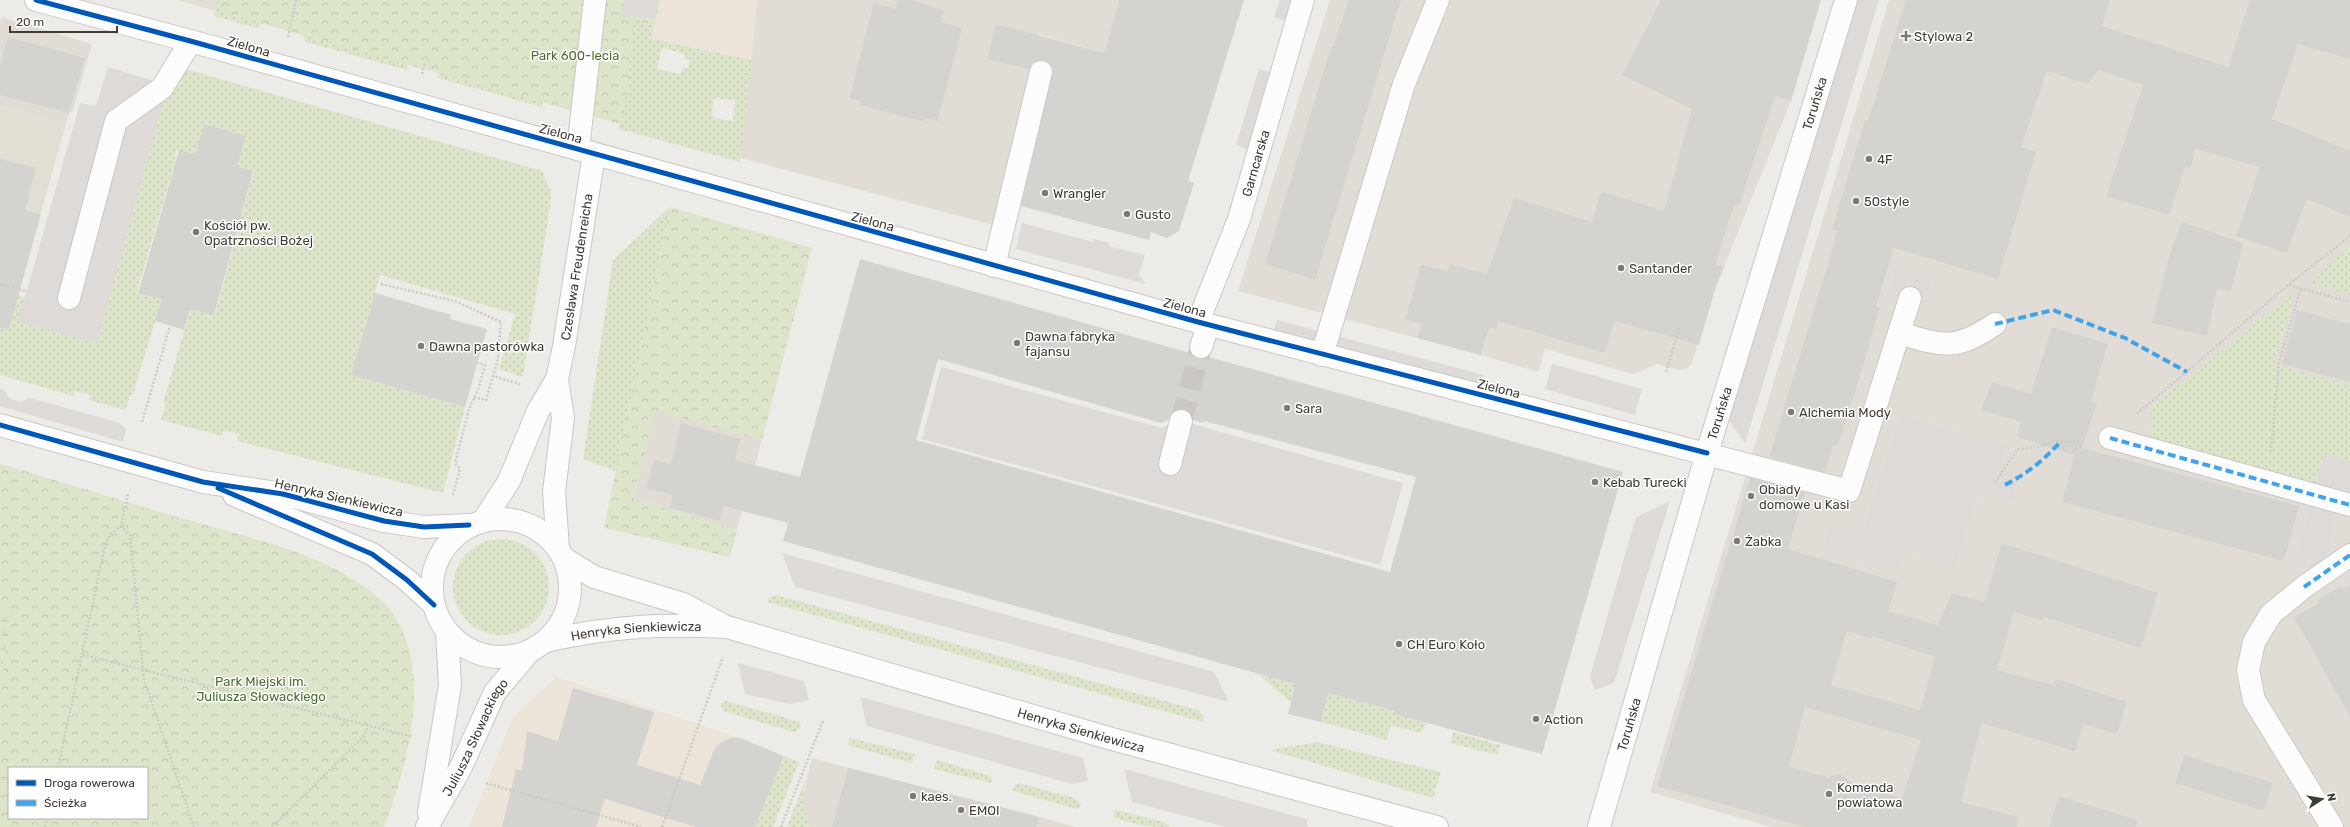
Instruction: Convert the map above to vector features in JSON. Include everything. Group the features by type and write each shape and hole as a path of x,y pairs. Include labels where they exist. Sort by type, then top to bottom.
{"street":[{"name":"Zielona","path":"36,0 191,41 1203,323 1849,491 1900,333"},
{"name":"Czesława Freudenreicha","path":"561,553 554,492 563,418 558,379 564,346 586,152 596,0"},
{"name":"Garncarska","path":"1202,347 1203,323 1238,219 1303,0"},
{"path":"1322,355 1404,84 1438,0"},
{"name":"Toruńska","path":"1599,827 1707,453 1846,0"},
{"path":"69,298 116,121 162,88 191,41"},
{"path":"994,266 1041,72"},
{"path":"1910,298 1900,333 1926,342 1950,345 1975,338 1995,324"},
{"name":"Czesława Freudenreicha","path":"477,523 512,476 538,411 558,379"},
{"path":"1170,464 1181,421"},
{"name":"Henryka Sienkiewicza","path":"0,425 203,482 283,494 384,521 424,527 477,523"},
{"path":"2110,438 2350,505"},
{"name":"Henryka Sienkiewicza","path":"203,482 372,554 408,580 434,606"},
{"path":"501,518 517,520 533,526 546,535 561,553 570,576 571,594 567,612 558,628 538,646 508,657 485,656 464,647 447,632 434,606 432,582 437,559 450,540 477,523 501,518"},
{"name":"Henryka Sienkiewicza","path":"561,553 594,577 683,604 731,628 1112,739 1437,827"},
{"path":"2332,827 2254,700 2248,670 2254,642 2271,614 2304,587 2350,555"},
{"name":"Henryka Sienkiewicza","path":"538,646 590,631 634,626 680,624 731,628"},
{"name":"Juliusza Słowackiego","path":"427,827 450,685 447,632"},
{"name":"Juliusza Słowackiego","path":"427,827 461,766 495,692 538,646"}],"path":[{"path":"288,36 296,0"},
{"path":"422,74 425,63"},
{"path":"1995,482 2018,449 2038,448 2055,441 2098,443 2110,438 2288,285 2350,236"},
{"path":"0,284 26,291"},
{"path":"381,284 455,301 501,322 498,359 486,400 474,397"},
{"path":"2288,285 2350,302"},
{"path":"2269,482 2279,362 2302,288"},
{"path":"142,422 170,326"},
{"path":"1666,372 1679,328"},
{"path":"452,499 460,469 455,463 485,365 478,363"},
{"path":"493,376 521,384"},
{"path":"58,767 104,550 110,534 120,526 128,494"},
{"path":"120,526 130,535 143,671 194,827"},
{"path":"662,827 731,628"},
{"path":"83,654 143,671 416,737"},
{"path":"781,827 823,722"},
{"path":"272,827 364,736 368,726"},
{"path":"483,782 641,827"}],"shaded area":[{"path":"177,0 223,0 220,12"},
{"path":"624,0 658,0 655,19 628,16 621,21"},
{"path":"660,0 757,0 752,60 651,39"},
{"path":"757,0 1119,0 1104,53 1038,34 993,225 740,158"},
{"path":"1280,0 1295,0 1289,22 1274,17"},
{"path":"1330,0 1821,0 1791,101 1715,289 1692,363 1687,369 1679,370 1657,364 1633,374 1545,349 1538,372 1481,355 1238,291"},
{"path":"1856,0 1879,0 1745,443 1728,419"},
{"path":"1889,0 2350,0 2350,827 1771,827 1650,792"},
{"path":"2,17 92,44 73,111 69,113 66,124 0,106 0,24"},
{"path":"108,67 168,85 97,343 18,322 80,103 96,106"},
{"path":"1259,69 1273,73 1250,150 1236,145"},
{"path":"0,106 66,124 0,356"},
{"path":"1022,223 1093,242 1094,239 1109,243 1109,246 1145,255 1139,274 1146,284 1016,249"},
{"path":"1897,265 1932,276 1925,298 1890,287"},
{"path":"1277,320 1484,375 1475,384 1274,330"},
{"path":"1552,364 1642,389 1635,415 1545,389"},
{"path":"941,367 1162,428 1178,420 1403,483 1380,565 922,439"},
{"path":"0,389 4,390 9,398 19,402 30,398 120,423 126,430 123,442 0,406"},
{"path":"655,410 762,440 737,530 633,498"},
{"path":"1901,413 2006,446 2002,461 2005,468 2009,473 2019,475 2012,503 1985,496 1977,498 1955,567 1906,551 1898,574 1822,551 1830,524 1862,534"},
{"path":"2324,454 2350,461 2350,492 2342,490 2321,573 2294,566"},
{"path":"1670,501 1614,683 1595,690 1590,677 1636,517"},
{"path":"782,553 1214,672 1229,702 795,587"},
{"path":"738,663 804,681 809,700 790,704 745,694"},
{"path":"557,677 740,738 799,762 773,827 469,827 513,717"},
{"path":"860,697 1083,758 1088,781 1072,784 867,726"},
{"path":"812,758 1077,827 809,827 802,799"},
{"path":"1124,769 1306,819 1308,827 1226,827 1132,802"}],"green space":[{"path":"218,0 274,0 264,21 257,28 214,16"},
{"name":"Park 600-lecia","path":"223,0 660,0 654,25 634,20 623,125 220,12"},
{"path":"660,0 651,39 752,60 740,162 619,129 621,21","holes":["662,48 685,54 684,59 690,60 688,69 683,67 681,74 657,69","714,98 735,100 733,121 714,118 712,114"]},
{"path":"299,31 410,58 407,70 306,42"},
{"path":"441,67 548,87 542,107 438,78"},
{"path":"185,69 542,171 551,192 550,207 523,377 499,369 515,314 380,275 351,375 465,407 443,493 237,441 239,434 223,431 222,436 161,420 166,404 163,403 191,307 215,315 251,180 255,172 236,169 246,136 204,124 195,156 177,150 174,158 176,158 137,294 162,299 133,394 131,394 125,410 89,400 91,395 75,391 73,396 0,375 0,290 27,298 165,97 178,85"},
{"path":"670,207 616,471 583,459 613,260"},
{"path":"670,207 812,248 762,440 655,411 633,498 737,530 730,557 604,528"},
{"path":"2350,247 2350,294 2310,282"},
{"path":"2290,296 2293,297 2274,365 2350,386 2350,461 2324,454 2314,487 2153,442 2149,409"},
{"name":"Park Miejski im. Juliusza Słowackiego","path":"0,464 149,509 267,542 312,558 353,579 373,593 394,615 407,642 413,672 414,705 410,738 403,770 384,827 0,827 0,690 10,611 0,607"},
{"path":"501,539 519,543 528,547 535,553 541,560 545,569 549,587 545,605 541,614 535,621 528,627 519,631 501,635 483,631 474,627 467,621 461,614 457,605 453,587 457,569 461,560 467,553 474,547 483,543"},
{"path":"776,595 1198,710 1203,716 1203,722 767,602 769,598"},
{"path":"0,607 10,611 0,690"},
{"path":"1258,674 1417,717 1416,721 1428,723 1421,733 1391,725 1386,740 1321,722 1327,697 1293,690 1290,702"},
{"path":"727,701 800,722 801,728 794,732 723,711 721,703"},
{"path":"1453,732 1501,745 1497,755 1450,743"},
{"path":"850,738 915,754 912,763 851,746 848,744"},
{"path":"1317,742 1441,772 1433,798 1270,750"},
{"path":"784,756 799,762 773,827 755,827"},
{"path":"937,760 990,776 992,778 992,783 934,769"},
{"path":"806,777 802,799 809,827 787,827"},
{"path":"1019,783 1074,798 1081,803 1080,807 1077,809 1016,792 1013,790 1014,785"},
{"path":"1117,810 1166,823 1170,827 1155,827 1121,820 1114,817 1114,811"}],"building":[{"path":"898,0 912,0 944,11 941,22 962,28 938,121 925,118 924,122 860,105 861,101 849,98 874,3 896,9"},
{"path":"1119,0 1244,0 1188,181 1194,183 1179,231 1167,238 1151,232 1149,240 1021,206 1053,69 1049,63 1044,60 1032,63 1029,69 987,59 996,24 1104,53"},
{"path":"1349,0 1401,0 1315,280 1265,264 1331,47 1333,47"},
{"path":"1661,0 1821,0 1791,101 1775,96 1739,206 1734,205 1715,265 1724,267 1715,289 1699,345 1615,321 1604,353 1498,321 1496,329 1489,327 1481,355 1417,338 1421,324 1405,319 1421,265 1448,271 1449,264 1487,274 1514,198 1592,222 1601,191 1664,211 1692,109 1622,75"},
{"path":"1906,0 2110,0 2102,26 2228,67 2250,0 2350,0 2350,59 2298,44 2272,119 2350,151 2350,217 2307,199 2287,253 2236,236 2260,167 2196,149 2190,169 2185,167 2169,215 2106,196 2143,85 2099,70 2087,84 2047,71 2021,147 2036,152 1998,279 1894,248 1876,307 1880,308 1857,386 1838,446 1833,445 1825,472 1769,457 1829,260 1837,231 1832,229 1865,120 1868,121"},
{"path":"8,37 85,58 69,113 0,95 0,65"},
{"name":"Kościół pw. Opatrzności Bożej","path":"204,124 246,136 237,167 253,171 214,315 190,309 184,330 155,321 162,299 138,294 179,150 195,155"},
{"path":"0,159 36,168 25,210 41,214 9,329 0,328"},
{"path":"2182,222 2243,243 2231,292 2217,289 2207,336 2152,323 2170,253"},
{"path":"860,259 1190,353 1198,359 1208,357 1623,472 1542,754 1394,714 1395,711 1328,693 1321,722 1288,714 1295,684 783,541 788,523 723,506 720,521 670,508 673,495 646,488 654,460 671,464 681,423 740,439 735,460 800,477","holes":["938,359 1161,423 1168,420 1172,412 1184,409 1190,412 1193,420 1204,423 1204,421 1416,477 1390,572 916,440"]},
{"name":"Dawna pastorówka","path":"375,293 451,315 450,319 487,329 465,407 351,375"},
{"path":"2297,310 2350,324 2350,382 2282,364"},
{"path":"2052,327 2108,344 2091,401 2097,403 2082,448 2299,506 2284,561 2062,502 2074,455 2017,437 2021,422 1981,410 1992,382 2031,394"},
{"path":"1750,478 1805,492 1788,549 1897,582 1888,611 1938,625 1952,593 1984,602 2002,543 2158,593 2141,648 2044,617 2043,621 2014,612 1997,670 2054,685 2056,679 2127,702 2117,734 2083,724 2075,751 1982,723 1961,802 2018,817 2017,827 1805,827 1657,786","holes":["1847,631 1872,639 1872,636 1935,657 1920,710 1831,685","1805,707 1921,740 1902,798 1853,784 1841,774 1828,777 1789,767"]},
{"path":"2341,586 2343,589 2350,586 2350,717 2294,617 2319,603 2318,600"},
{"path":"573,688 654,712 637,765 700,785 715,748 720,743 731,738 740,738 784,756 755,827 696,827 605,799 596,827 502,827 516,769 522,771 527,731 558,741"},
{"path":"2184,755 2273,783 2264,811 2175,783"},
{"path":"848,768 1039,817 1037,827 832,827"},
{"path":"2059,796 2137,820 2136,827 2049,827"}],"tunnel":[{"path":"1181,421 1201,347"}],"marked path":[{"path":"1995,324 2053,310 2125,338 2187,372"},
{"path":"2110,438 2350,505"},
{"path":"2005,485 2035,466 2061,441"},
{"path":"2304,587 2350,555"}],"cycle path":[{"path":"36,0 194,42 1198,322 1707,453"},
{"path":"0,425 203,482 283,494 384,521 424,527 469,525"},
{"path":"218,488 372,554 407,580 434,605"}],"place":[{"name":"Stylowa 2","path":"1906,36"},
{"name":"4F","path":"1869,159"},
{"name":"Wrangler","path":"1045,193"},
{"name":"50style","path":"1856,201"},
{"name":"Gusto","path":"1127,214"},
{"name":"Kościół pw. Opatrzności Bożej","path":"196,232"},
{"name":"Santander","path":"1621,268"},
{"name":"Dawna fabryka fajansu","path":"1017,343"},
{"name":"Dawna pastorówka","path":"421,346"},
{"name":"Sara","path":"1287,408"},
{"name":"Alchemia Mody","path":"1791,412"},
{"name":"Kebab Turecki","path":"1595,482"},
{"name":"Obiady domowe u Kasi","path":"1751,496"},
{"name":"Żabka","path":"1737,541"},
{"name":"CH Euro Koło","path":"1399,644"},
{"name":"Action","path":"1536,719"},
{"name":"Komenda powiatowa","path":"1829,794"},
{"name":"kaes.","path":"913,796"},
{"name":"EMOI","path":"961,810"}]}
